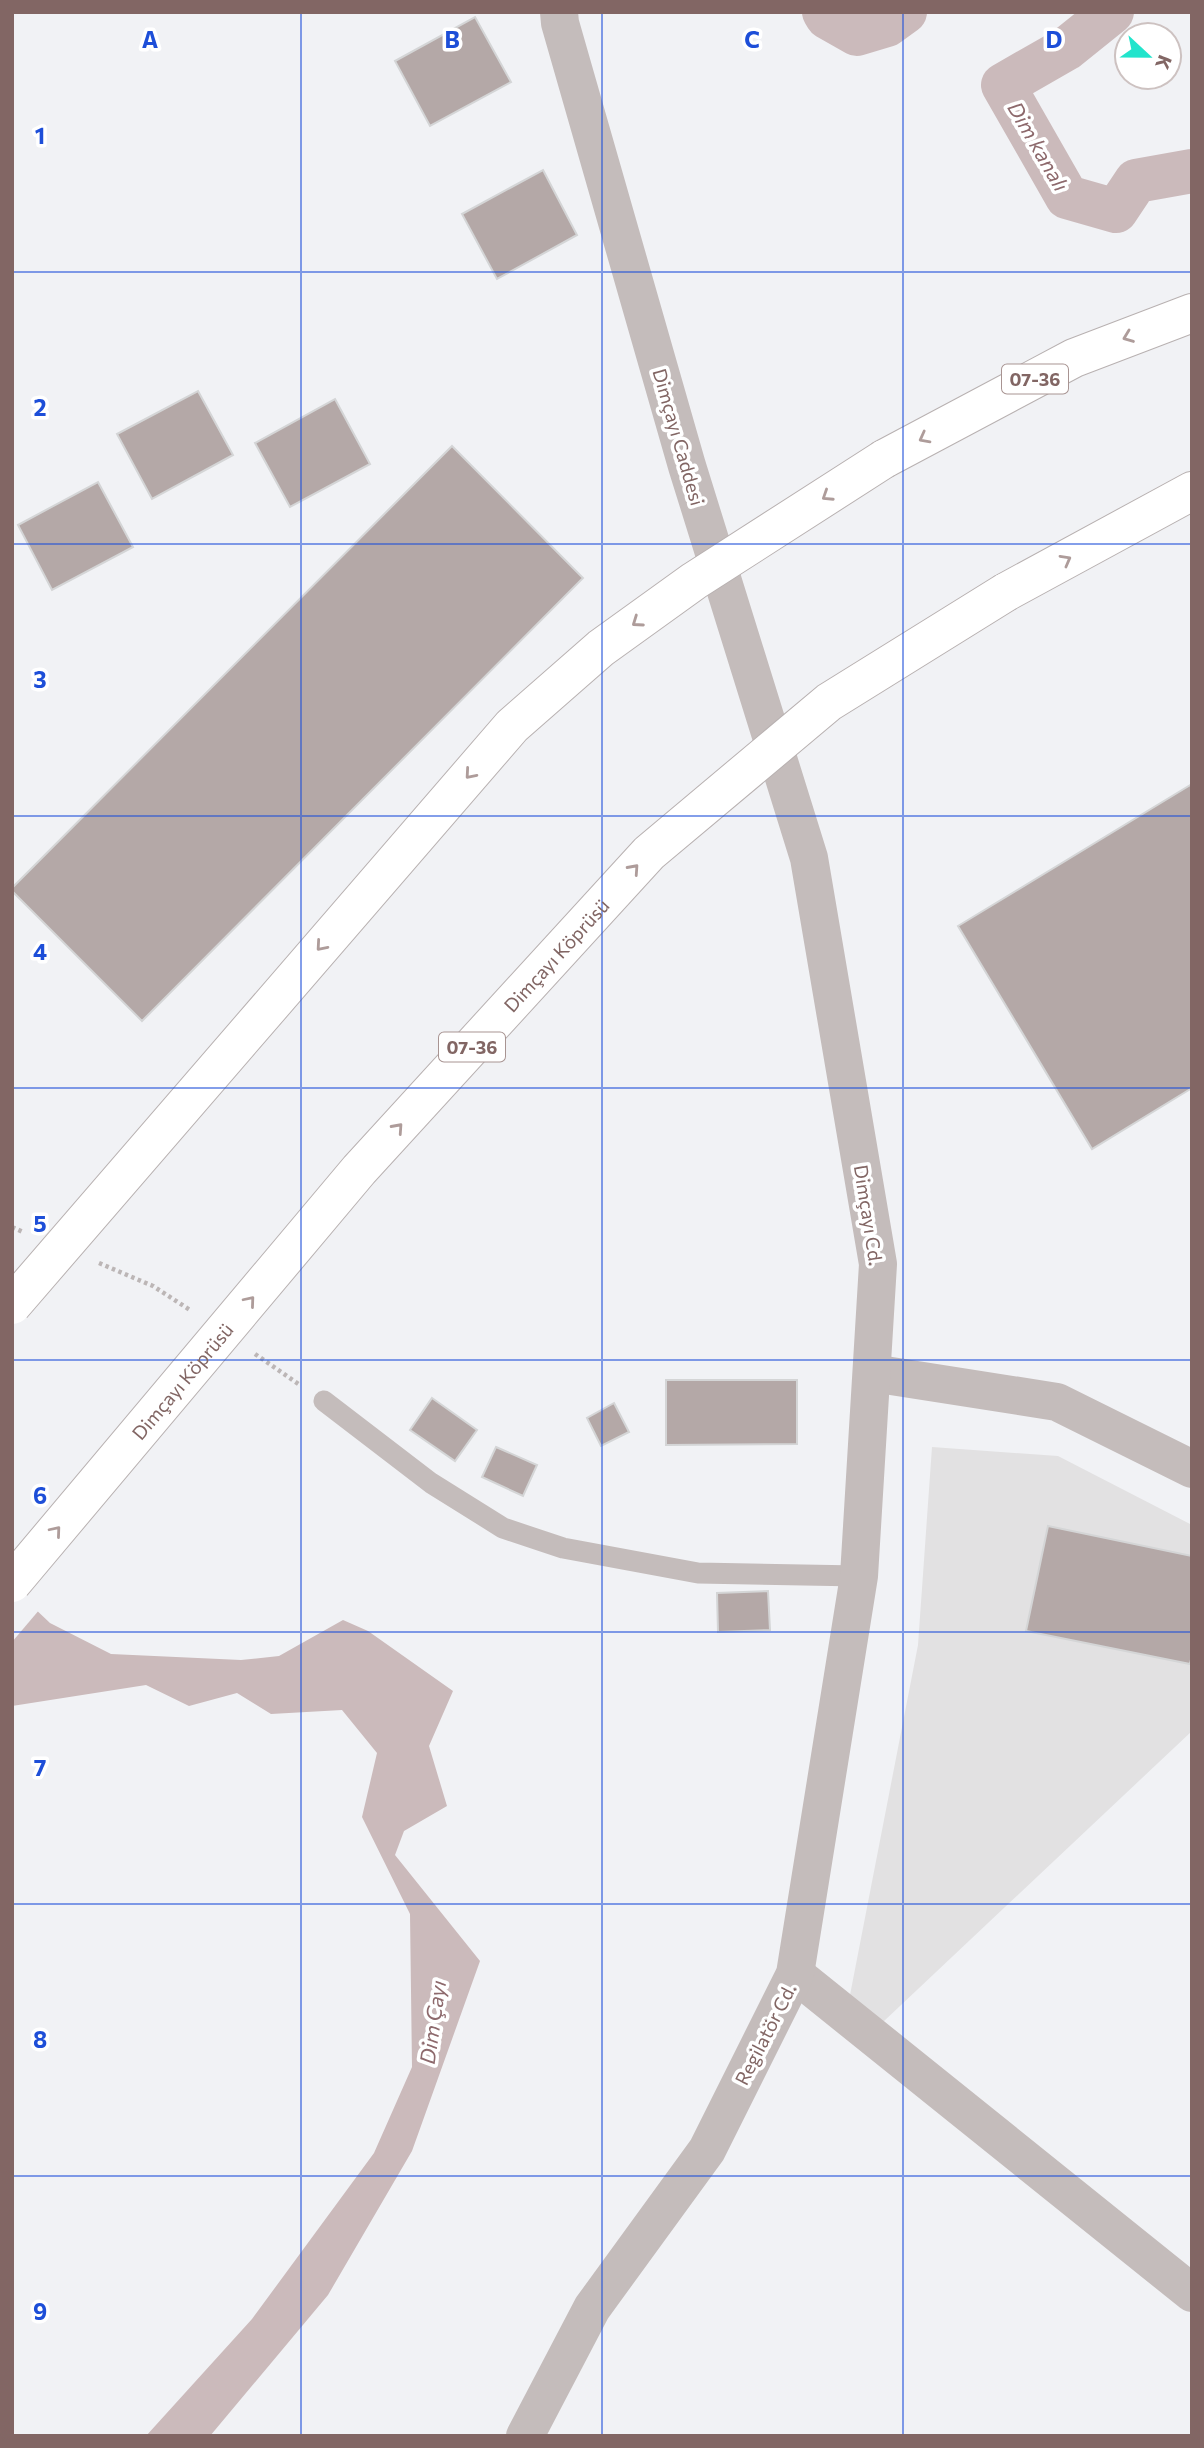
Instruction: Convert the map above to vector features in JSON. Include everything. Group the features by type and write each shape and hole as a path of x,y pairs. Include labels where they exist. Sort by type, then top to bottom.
{"highway":[{"name":"07-36","path":"12,1305 512,726 612,640 694,581 884,459 1074,358 1192,313"},
{"name":"Dimçayı Köprüsü","path":"12,1583 359,1170 649,853 829,702 1006,593 1192,491"}],"street":[{"name":"Dimçayı Caddesi","path":"559,12 687,466 809,858"},
{"name":"Dimçayı Cd.","path":"809,858 878,1264 859,1576"},
{"path":"872,1373 1057,1402 1192,1469"},
{"name":"Regilatör Cd.","path":"525,2436 592,2308 707,2150 795,1974 859,1576"},
{"path":"795,1974 1192,2293"}],"lane":[{"path":"324,1401 430,1483 503,1528 515,1532 564,1548 698,1573 859,1576"}],"path":[{"path":"12,1227 25,1233"},
{"path":"89,1259 153,1286 199,1317"},
{"path":"244,1347 324,1401"}],"shaded area":[{"path":"932,1447 1058,1456 1192,1525 1192,1731 883,2022 850,1995 918,1645"}],"water":[{"name":"Dim Çayı","path":"12,1587 50,1623 111,1654 241,1660 279,1656 343,1620 368,1631 453,1691 429,1746 447,1806 404,1831 395,1855 480,1961 412,2151 328,2295 210,2436 146,2436 252,2319 374,2153 412,2067 410,1914 362,1817 377,1753 342,1710 271,1714 237,1693 189,1706 146,1685 12,1706"}],"pier":[{"path":"12,1584 40,1609 12,1642"}],"building":[{"path":"475,17 511,82 430,126 395,61"},
{"path":"543,170 577,235 497,279 462,214"},
{"path":"198,391 233,455 152,499 117,434"},
{"path":"335,399 370,464 290,507 255,443"},
{"path":"452,446 583,578 142,1021 12,888"},
{"path":"98,482 133,547 52,590 18,525"},
{"path":"1192,784 1192,1088 1092,1149 958,926"},
{"path":"666,1380 797,1380 797,1444 666,1445"},
{"path":"432,1398 477,1430 455,1461 410,1430"},
{"path":"614,1403 629,1432 601,1446 587,1418"},
{"path":"496,1447 537,1465 523,1496 482,1477"},
{"path":"1048,1526 1192,1556 1190,1664 1026,1631"},
{"path":"768,1591 770,1630 718,1632 717,1593"}],"waterway":[{"name":"Dim kanalı","path":"824,12 827,17 857,34 887,25 905,12"},
{"name":"Dim kanalı","path":"1112,12 1066,49 1003,85 1067,197 1116,211 1136,181 1192,171"}]}
